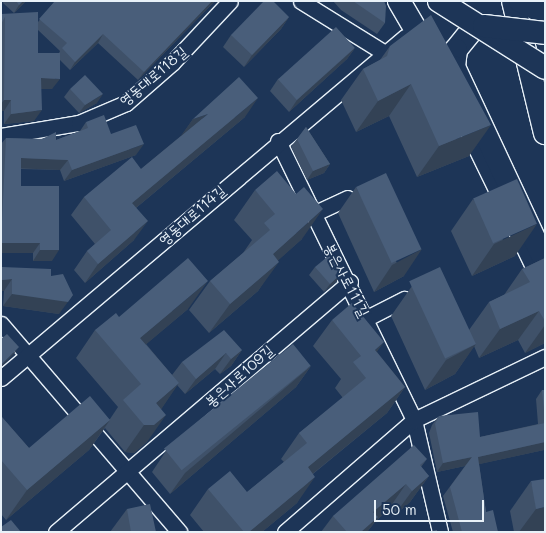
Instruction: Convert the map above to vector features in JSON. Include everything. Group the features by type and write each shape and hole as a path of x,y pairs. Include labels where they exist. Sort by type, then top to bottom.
{"highway":[{"path":"399,1 441,74"},
{"path":"439,1 540,74 545,133"},
{"path":"513,1 540,74 545,100"},
{"path":"520,1 545,14"},
{"path":"545,33 476,25 456,50 454,67 545,262"}],"street":[{"name":"영동대로118길","path":"1,136 79,123 126,103 174,62 230,1"},
{"path":"301,1 383,52"},
{"name":"영동대로114길","path":"1,378 383,52 416,29"},
{"path":"441,74 545,292"},
{"name":"봉은사로111길","path":"278,141 313,214 350,282 414,420 440,532"},
{"path":"313,214 347,198"},
{"name":"봉은사로109길","path":"56,532 350,282"},
{"path":"367,318 404,299"},
{"path":"1,324 129,471 179,532"},
{"path":"285,532 414,420 545,357"}],"building":[{"path":"55,1 212,1 144,72 103,34 75,62 62,48 67,43 39,19"},
{"path":"264,1 273,1 289,17 252,55 231,35"},
{"path":"353,1 384,1 386,6 385,23"},
{"path":"38,12 38,53 60,53 60,79 41,78 42,110 11,114 11,100 4,100 5,17 1,24 1,14"},
{"path":"431,15 491,125 439,146 411,84 378,101 363,69 387,56 390,46"},
{"path":"336,27 355,48 297,100 278,79"},
{"path":"85,75 103,94 85,105 70,89"},
{"path":"239,77 258,98 132,203 148,221 98,264 87,251 111,230 84,197 132,157 141,169 208,114 193,119"},
{"path":"104,115 111,134 136,125 144,144 72,170 68,160 21,158 21,186 59,186 59,250 40,250 40,243 1,243 6,138 42,139 56,132 56,140 88,128 86,122"},
{"path":"306,127 330,164 313,171 297,139"},
{"path":"277,171 296,194 304,187 323,209 273,254 279,262 230,304 210,281 270,230 264,223 275,214 255,190"},
{"path":"386,173 421,249 392,263 356,187"},
{"path":"517,179 537,224 493,243 473,199"},
{"path":"332,253 342,273 330,284 315,267"},
{"path":"188,258 208,281 140,338 179,383 156,403 166,415 154,425 144,425 123,400 141,384 95,330 116,313 119,317"},
{"path":"545,258 545,321 539,311 500,329 489,302 530,282 522,269"},
{"path":"2,267 51,269 51,276 63,274 73,295 68,302 12,294 12,279 2,280"},
{"path":"440,267 476,344 445,358 409,281"},
{"path":"352,303 384,342 375,350 405,387 308,467 315,477 249,532 244,532 208,489 230,471 247,492 307,443 299,433 366,378 353,362 361,356 332,320"},
{"path":"224,330 242,350 231,359 226,353 196,379 182,362"},
{"path":"7,334 19,347 1,365 1,339"},
{"path":"293,344 311,366 182,470 164,448"},
{"path":"542,390 545,390 545,420"},
{"path":"90,396 110,420 27,490 1,460 1,416 29,448"},
{"path":"478,412 480,437 545,423 545,442 478,457 486,512 493,510 498,532 462,532 450,487 472,457 443,463 435,424 439,416"},
{"path":"414,445 427,459 420,465 429,476 412,491 406,484 373,512 378,517 361,532 347,532 333,516"},
{"path":"545,479 545,507 536,509 531,481"},
{"path":"150,504 156,532 131,532 127,509"},
{"path":"11,520 21,532 1,532 1,527"}]}
